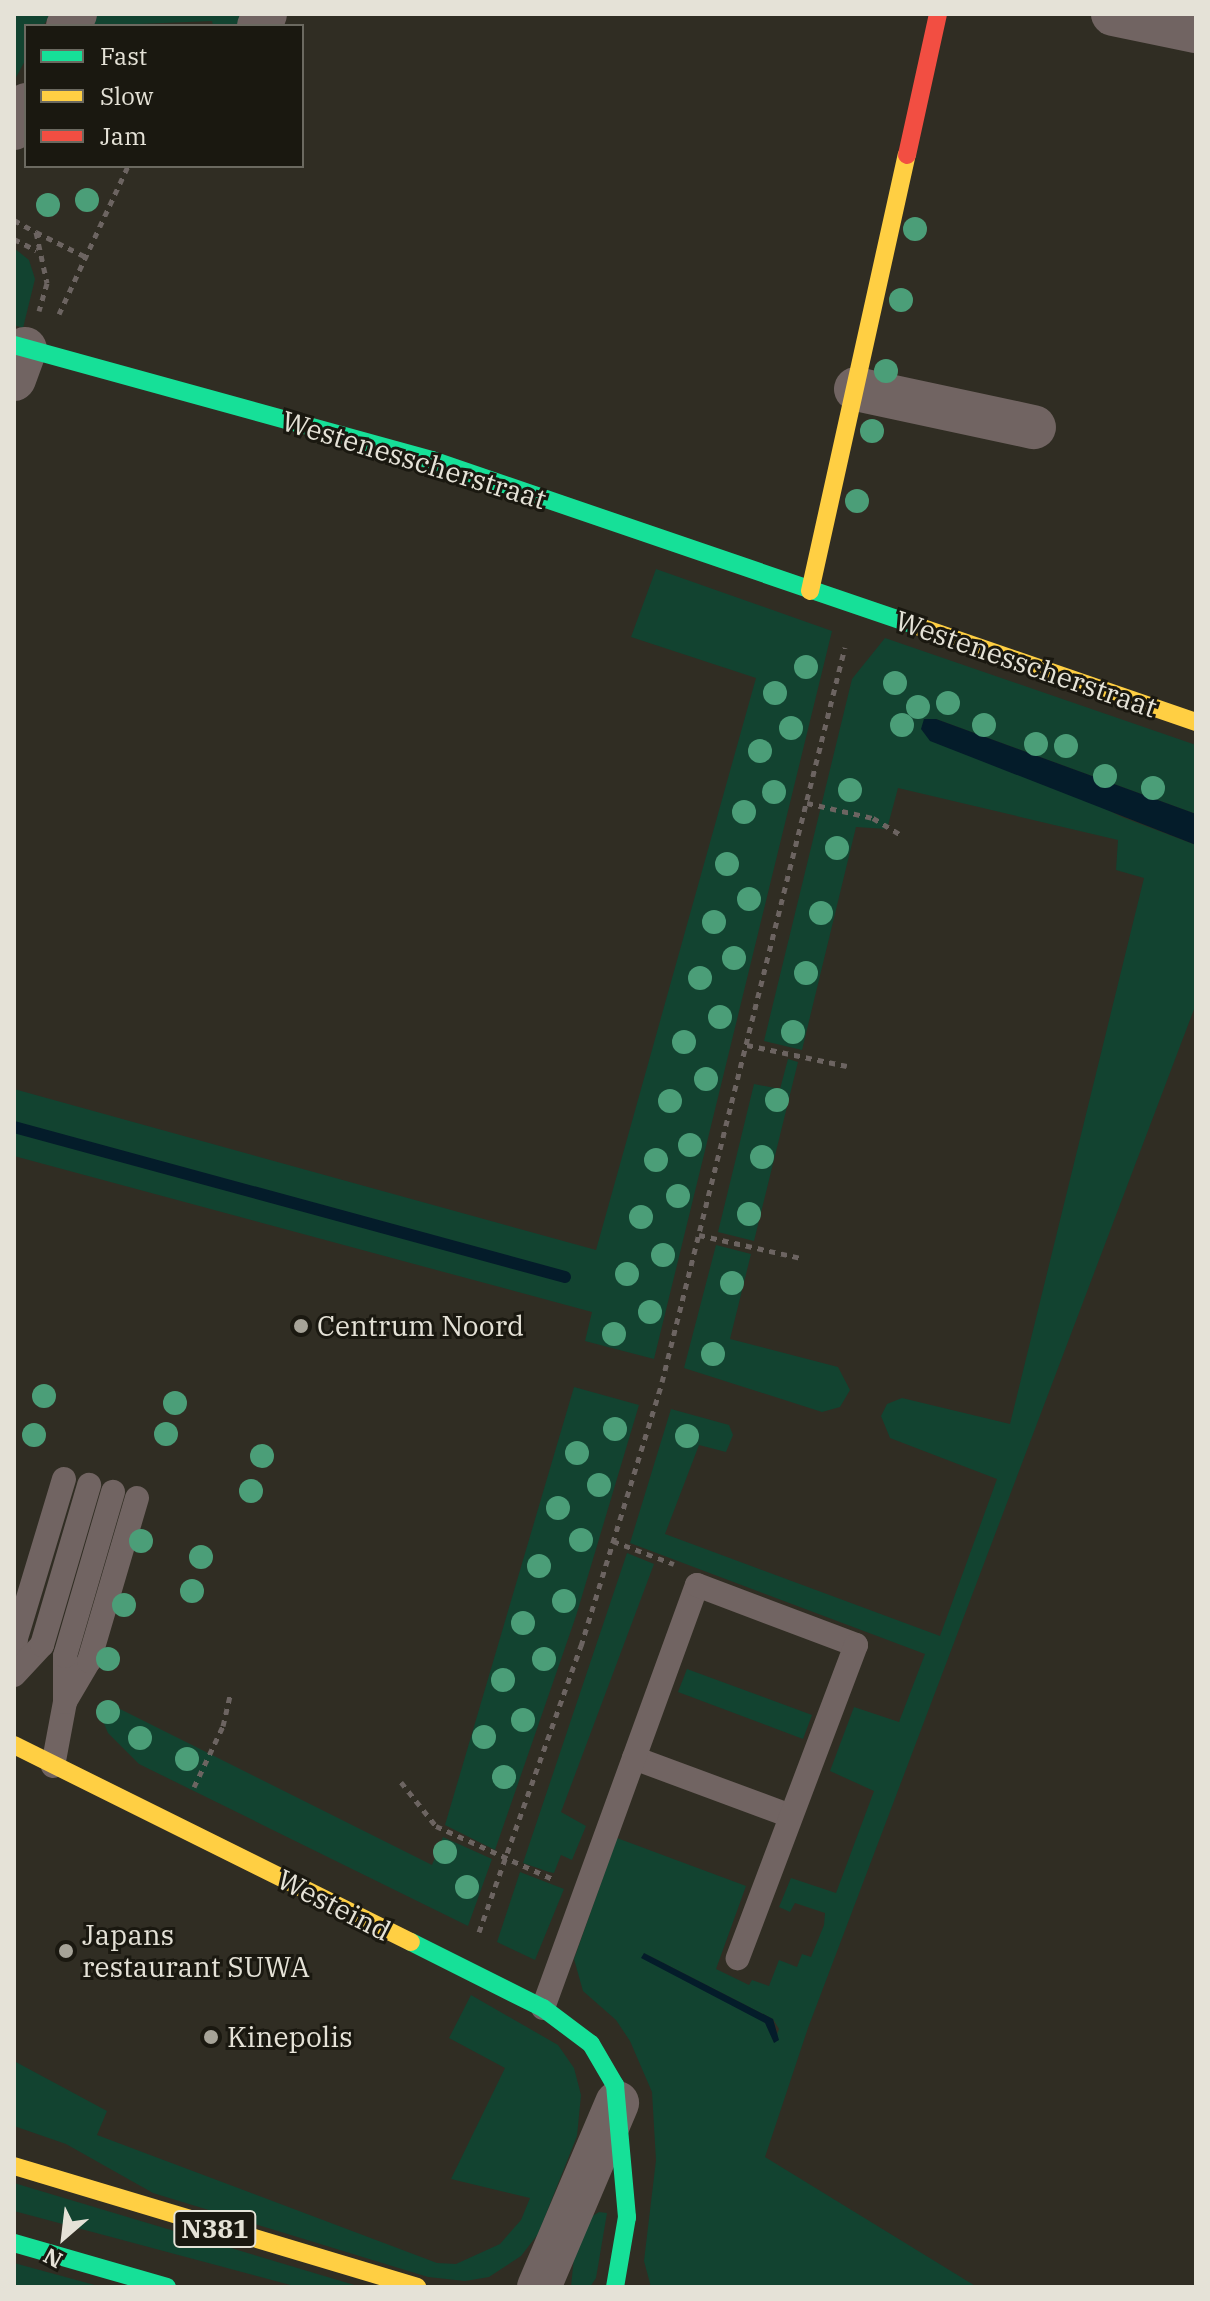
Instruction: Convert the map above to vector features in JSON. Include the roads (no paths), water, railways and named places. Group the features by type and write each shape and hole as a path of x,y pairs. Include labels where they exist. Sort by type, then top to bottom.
{"street":[{"path":"810,591 938,14"},
{"path":"1113,14 1196,31"},
{"path":"14,128 24,109"},
{"name":"Westenesscherstraat","path":"22,350 432,460 1196,722"},
{"path":"856,389 1034,427"},
{"name":"Westeind","path":"14,1745 543,2008 591,2044 608,2068 617,2103 627,2217 615,2287"},
{"path":"539,2287 617,2103"},
{"name":"N381","path":"14,2166 417,2287"},
{"name":"N381","path":"14,2243 167,2287"}],"lane":[{"path":"14,1666 16,1638 64,1479"},
{"path":"14,1675 42,1645 89,1485"},
{"path":"53,1766 65,1702 65,1656 125,1495"},
{"path":"543,2008 697,1585 856,1645 738,1958"},
{"path":"634,1758 791,1816"}],"water":[{"path":"924,719 936,719 1196,814 1196,845 930,741 921,729"},
{"path":"644,1953 773,2019 779,2040 774,2043 765,2023 641,1958"}],"waterway":[{"path":"14,1127 565,1277"}],"place":[{"name":"Centrum Noord","path":"301,1326"},
{"name":"Japans restaurant SUWA","path":"66,1951"},
{"name":"Kinepolis","path":"211,2037"}]}
